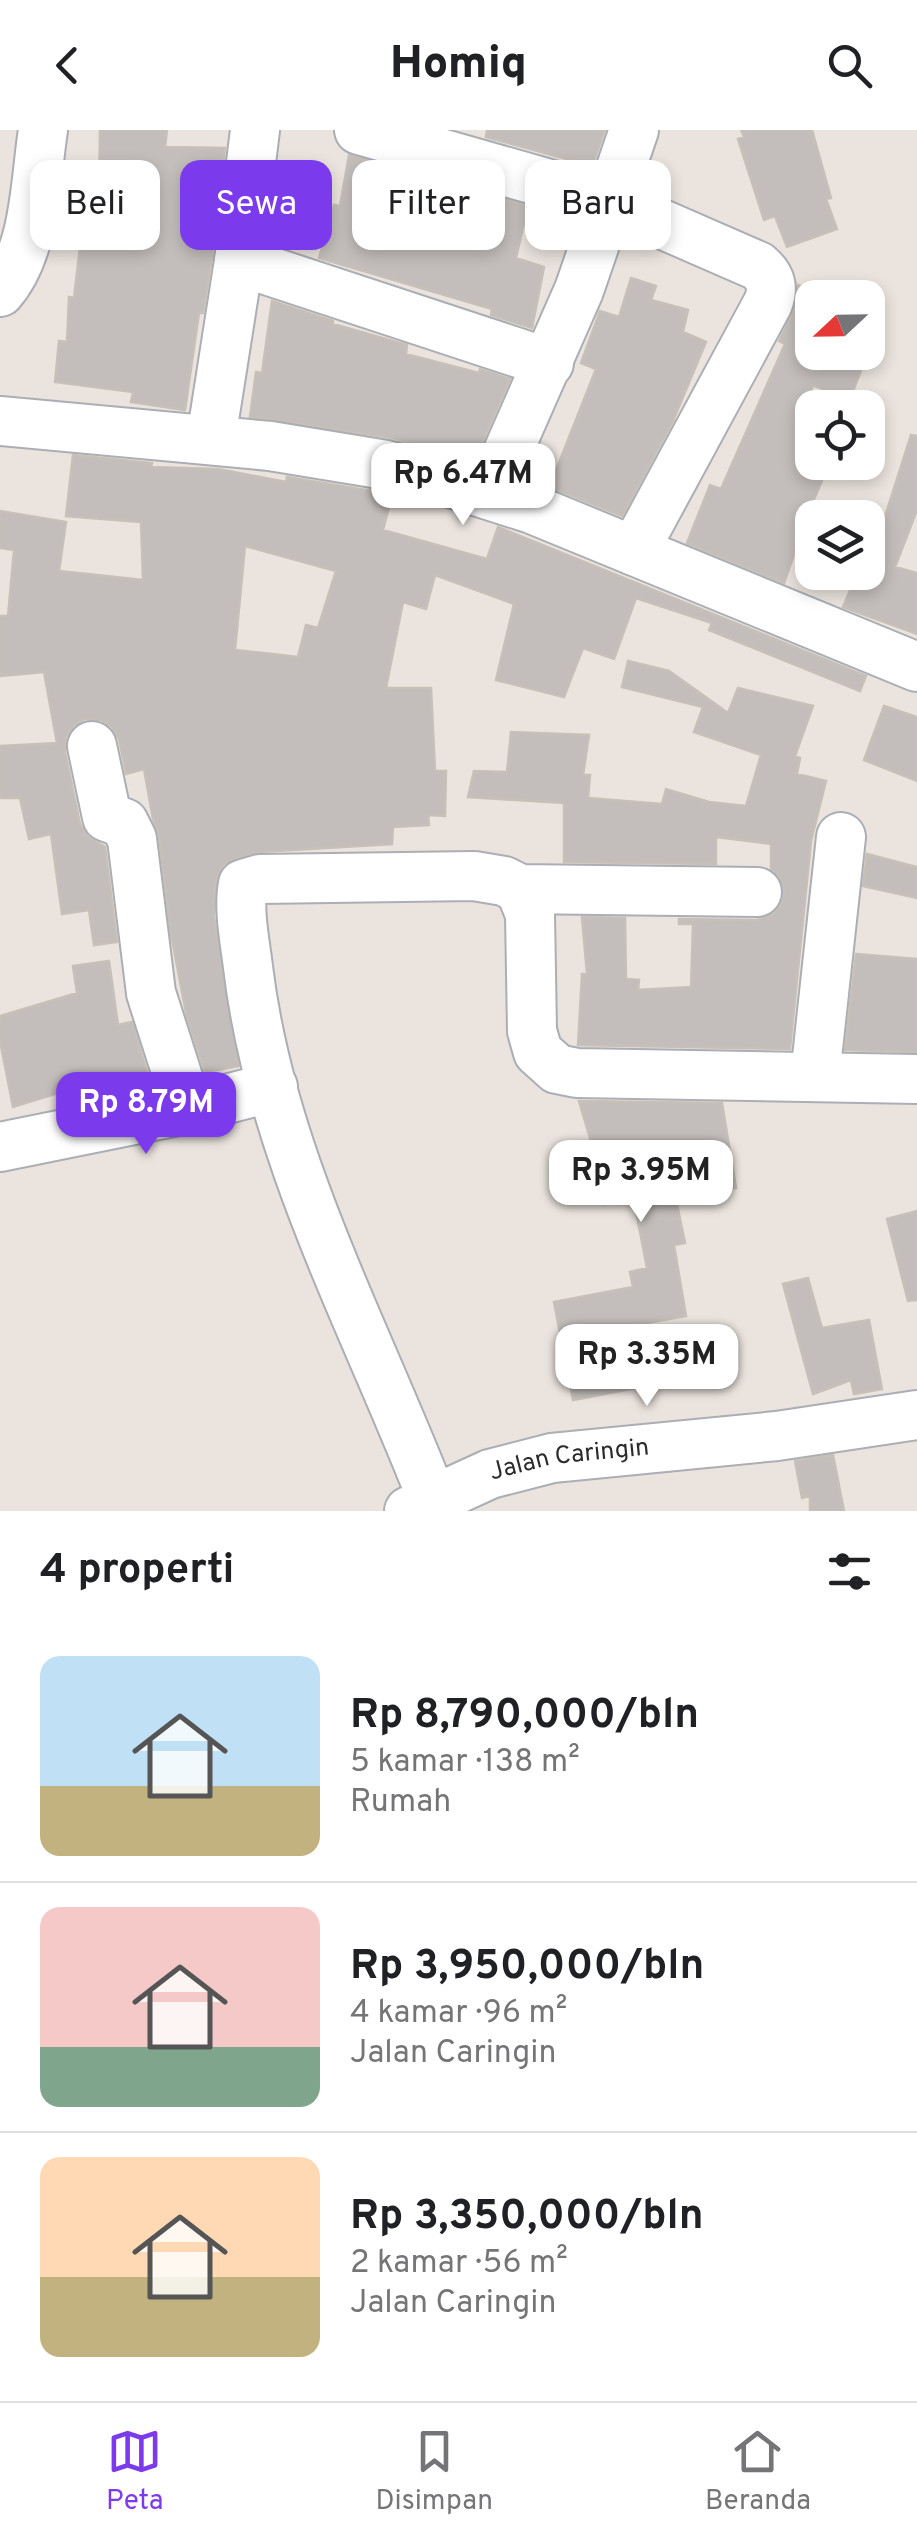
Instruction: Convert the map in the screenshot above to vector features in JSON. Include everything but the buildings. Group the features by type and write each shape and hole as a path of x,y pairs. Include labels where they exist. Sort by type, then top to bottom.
{"street":[{"path":"0,292 23,251 42,130"},
{"path":"211,439 255,130"},
{"path":"359,130 525,177"},
{"path":"623,160 634,130"},
{"path":"634,551 768,302 772,285 758,266 671,228"},
{"path":"489,495 549,363 591,250"},
{"path":"239,261 549,363"},
{"path":"0,421 211,439 386,466 489,495 917,667"},
{"path":"92,746 107,818 124,823 132,838 151,994 188,1109"},
{"path":"815,1076 841,837"},
{"path":"426,1507 284,1126 254,1019 243,884 248,880 474,876 520,889 757,892"},
{"path":"520,889 530,914 532,1031 538,1052 548,1064 577,1073 917,1079"},
{"path":"0,1147 188,1109 273,1087"},
{"name":"Jalan Caringin","path":"426,1507 490,1474 552,1458 777,1436 917,1415"}]}
